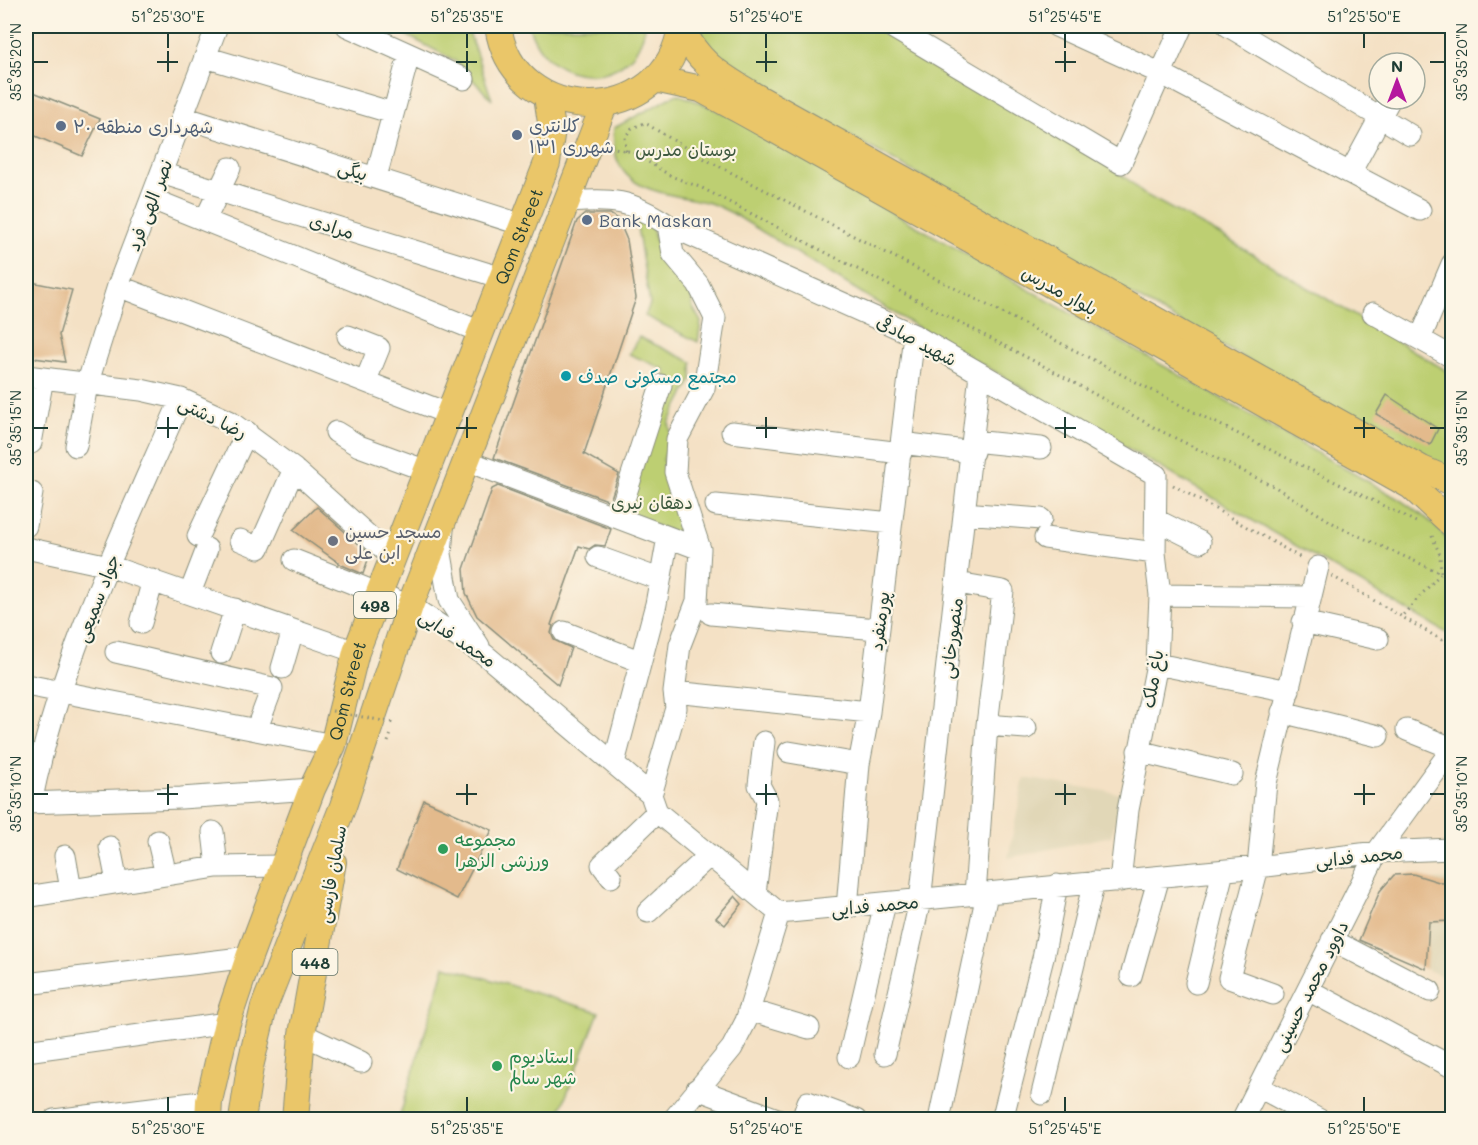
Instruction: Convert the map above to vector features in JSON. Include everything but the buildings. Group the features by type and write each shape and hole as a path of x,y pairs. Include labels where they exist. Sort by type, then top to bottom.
{"main road":[{"path":"498,26 500,39 510,62 526,81 547,96 575,105 604,105 631,96 655,79 672,56 681,27"},
{"name":"بلوار مدرس","path":"681,27 692,51 707,66 753,95 1422,469 1452,482"},
{"name":"بلوار مدرس","path":"655,79 701,89 764,124 1411,486 1452,524"},
{"name":"Qom Street","path":"208,1110 227,1023 282,866 312,789 333,745 356,652 547,163 552,129 547,96"},
{"name":"Qom Street","path":"242,1119 250,1066 264,1007 343,806 410,606 604,105"},
{"name":"سلمان فارسی","path":"295,1119 302,1034 343,806"}],"street":[{"name":"نصر الهی فرد","path":"76,446 87,385 118,285 217,26"},
{"path":"347,26 464,79"},
{"path":"890,26 915,33 1121,163 1182,26"},
{"path":"1056,26 1162,74 1351,171 1420,210"},
{"path":"1228,26 1367,98"},
{"path":"376,177 409,55"},
{"path":"206,57 393,112"},
{"path":"1351,171 1384,111"},
{"path":"1389,111 1410,135"},
{"name":"بیگی","path":"183,117 523,225"},
{"path":"205,220 230,168"},
{"name":"مرادی","path":"161,173 502,278"},
{"path":"152,199 481,332"},
{"name":"شهید صادقی","path":"567,202 607,199 640,207 668,225 914,335 1156,475"},
{"path":"611,877 602,865 654,803 676,708 674,692 680,645 697,601 700,549 675,472 677,439 704,388 715,318 698,284 673,254 668,225"},
{"path":"1420,339 1452,264"},
{"path":"118,285 449,414"},
{"path":"1373,314 1452,357"},
{"name":"پورمنفرد","path":"847,908 859,764 869,712 877,629 914,335"},
{"path":"348,336 379,348 366,380"},
{"name":"منصورخانی","path":"885,1054 920,901 980,374"},
{"path":"31,443 34,377"},
{"name":"رضا دشتی","path":"34,377 141,390 181,399 247,432 294,469 393,558"},
{"path":"618,518 661,385"},
{"name":"جواد سمیعی","path":"28,803 61,691 109,566 181,399"},
{"path":"190,593 202,543 247,432"},
{"path":"336,432 359,446 427,471"},
{"path":"732,432 901,448 973,446 1041,448"},
{"path":"466,461 700,549"},
{"path":"240,540 259,548 294,469"},
{"name":"باغ ملک","path":"1120,881 1128,810 1138,751 1157,664 1160,595 1155,553 1156,475"},
{"path":"26,526 32,493"},
{"path":"716,505 891,523"},
{"path":"964,513 1155,553"},
{"path":"443,519 441,554 449,600 484,654"},
{"path":"1156,520 1200,542"},
{"path":"615,763 639,661 656,603 668,537"},
{"path":"26,548 109,566 356,652"},
{"path":"598,557 660,579"},
{"name":"محمد فدایی","path":"294,560 380,592 410,606 484,654 615,763 710,855 779,913 1223,871 1377,852 1452,849"},
{"path":"1273,994 1229,978 1258,867 1266,783 1289,690 1308,597 1317,567"},
{"path":"141,623 153,580"},
{"path":"939,1119 981,894 987,725 1003,591 958,583"},
{"path":"1160,595 1308,597"},
{"path":"221,653 235,609"},
{"path":"711,614 877,629"},
{"path":"1303,622 1378,639"},
{"path":"282,668 293,630"},
{"path":"564,632 639,661"},
{"path":"116,652 272,688 257,729"},
{"path":"1157,664 1289,690"},
{"path":"26,685 333,745"},
{"path":"674,692 869,712"},
{"path":"1282,712 1378,736"},
{"path":"987,725 1026,728"},
{"path":"1407,730 1452,749"},
{"path":"755,893 767,801 759,785 764,742"},
{"name":"داوود محمد حسینی","path":"1242,1119 1377,852 1452,749"},
{"path":"1138,751 1232,774"},
{"path":"789,753 859,764"},
{"path":"28,803 181,798 312,789"},
{"path":"213,832 217,867"},
{"path":"159,841 166,875"},
{"path":"110,847 117,882"},
{"path":"648,912 710,855"},
{"path":"65,856 71,890"},
{"path":"26,897 217,867 282,866"},
{"path":"1196,983 1223,871"},
{"path":"1131,976 1159,877"},
{"path":"1042,1094 1094,882"},
{"path":"1002,1119 1043,958 1057,885"},
{"path":"849,1057 885,903"},
{"path":"673,1119 732,1048 749,1010 779,913"},
{"path":"1332,940 1430,991"},
{"path":"26,984 249,957"},
{"path":"1308,990 1452,1067"},
{"path":"749,1010 808,1028"},
{"path":"26,1051 227,1023"},
{"path":"302,1034 361,1062"},
{"path":"1259,1087 1320,1119"},
{"path":"697,1089 780,1119"},
{"path":"54,1119 208,1110"},
{"path":"178,1119 183,1114 208,1110"},
{"path":"805,1111 856,1119"}],"path":[{"path":"626,151 625,137 632,128 645,123 702,157 1192,411 1419,523 1434,537 1440,555 1441,573 1401,616"},
{"path":"606,146 626,151 1051,370 1159,430 1275,488 1341,528 1441,573"},
{"path":"332,711 394,723 388,742"}],"shaded area":[{"path":"1024,778 1124,794 1111,836 1008,858"},
{"path":"1452,879 1452,981 1426,969 1432,880"}],"green space":[{"path":"389,26 467,26 492,100 454,60"},
{"path":"529,26 645,26 638,47 625,62 609,71 590,74 571,71 553,62 539,47"},
{"path":"701,26 878,26 1050,127 1130,181 1142,193 1222,236 1452,374 1452,470 1391,441 820,119 721,59 703,42"},
{"name":"بوستان مدرس","path":"677,94 761,132 895,214 1397,498 1430,522 1442,533 1451,547 1454,571 1452,636 904,319 732,213 709,203 655,191 628,176 619,165 614,149 614,128"},
{"path":"625,210 651,221 655,240 692,286 692,306 701,322 698,342 645,316 650,304 636,221"},
{"name":"دهقان نیری","path":"639,337 692,362 692,379 669,423 672,438 663,460 669,469 681,535 626,515 666,383 666,370 629,354"},
{"name":"استادیوم شهر سالم","path":"445,966 599,1012 557,1119 399,1119"}],"place":[{"name":"شهرداری منطقه ۲۰","path":"61,126"},
{"name":"کلانتری ۱۳۱ شهرری","path":"517,135"},
{"name":"Bank Maskan","path":"587,220"},
{"name":"مجتمع مسکونی صدف","path":"566,376"},
{"name":"مسجد حسین ابن علی","path":"333,541"},
{"name":"مجموعه ورزشی الزهرا","path":"443,849"},
{"name":"استادیوم شهر سالم","path":"497,1066"}]}
